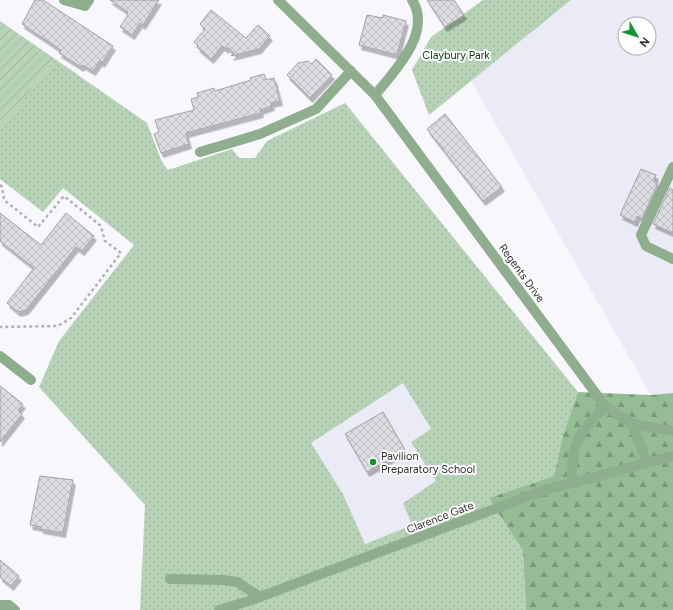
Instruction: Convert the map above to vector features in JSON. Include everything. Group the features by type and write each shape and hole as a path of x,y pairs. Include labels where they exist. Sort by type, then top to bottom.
{"street":[{"path":"64,0 85,6 89,0"},
{"name":"Regents Drive","path":"278,0 375,95 605,406 632,424"},
{"path":"375,95 402,63 418,33 416,6 412,0"},
{"path":"200,152 260,134 316,110 351,72"},
{"path":"673,167 641,235 646,246 673,258"},
{"path":"0,356 31,380"},
{"path":"572,482 574,448 587,425 605,406"},
{"path":"632,424 673,431"},
{"path":"632,424 647,462"},
{"name":"Clarence Gate","path":"219,610 260,597 545,490 673,456"},
{"path":"170,579 224,580 238,582 260,597"},
{"path":"0,606 9,605 15,610"}],"path":[{"path":"0,185 2,187 4,200 38,227 64,196 101,226 105,241 121,253 71,318 58,326 0,327"}],"shaded area":[{"path":"571,0 673,0 673,393 651,395 471,81"},
{"name":"Pavilion Preparatory School","path":"403,383 431,430 412,442 436,481 403,503 412,525 364,544 343,494 310,443"}],"green space":[{"name":"Claybury Park","path":"483,0 571,0 429,115 412,70 431,37"},
{"path":"0,21 55,59 0,129"},
{"path":"55,59 147,123 162,162 168,170 232,149 239,158 255,158 267,141 345,103 578,392 563,435 554,476 490,498 523,551 526,610 140,610 145,505 39,387 59,341 134,245 63,188 43,212 0,179 0,129","holes":["403,383 431,429 411,442 436,481 403,503 412,525 365,544 343,494 311,443"]},
{"path":"578,392 651,395 673,393 673,610 526,610 523,551 489,498 554,476 563,435"}],"building":[{"path":"35,0 43,0 113,46 102,63 100,61 93,71 83,65 81,67 59,53 61,50 22,24"},
{"path":"110,0 159,0 143,25 140,23 132,35 120,27 128,15 126,14 128,12"},
{"path":"427,0 454,0 464,15 445,27"},
{"path":"211,10 246,38 258,25 270,36 259,49 231,56 234,53 227,47 226,49 222,46 211,59 197,47 198,45 194,42 205,29 200,24"},
{"path":"367,15 383,18 383,15 406,21 397,55 359,45"},
{"path":"316,59 332,75 310,98 287,75 298,63 308,61 312,64"},
{"path":"264,74 266,80 274,78 280,101 271,103 272,106 260,110 261,113 186,133 189,144 161,153 154,134 159,132 155,120 194,110 191,99 198,97 197,93 214,88 215,91 251,80 250,78"},
{"path":"445,114 502,187 483,201 427,129"},
{"path":"641,169 656,175 654,181 658,183 642,219 637,216 635,222 620,215"},
{"path":"670,188 673,190 673,233 653,224"},
{"path":"0,213 41,245 66,213 94,236 82,251 76,247 26,310 18,312 7,303 34,268 0,241"},
{"path":"0,386 23,404 18,410 22,414 0,442"},
{"path":"383,412 405,450 367,472 345,434"},
{"path":"40,476 73,480 63,533 41,529 41,527 30,525"},
{"path":"0,560 19,576 11,586 0,577"}],"place":[{"name":"Pavilion Preparatory School","path":"373,462"}]}
